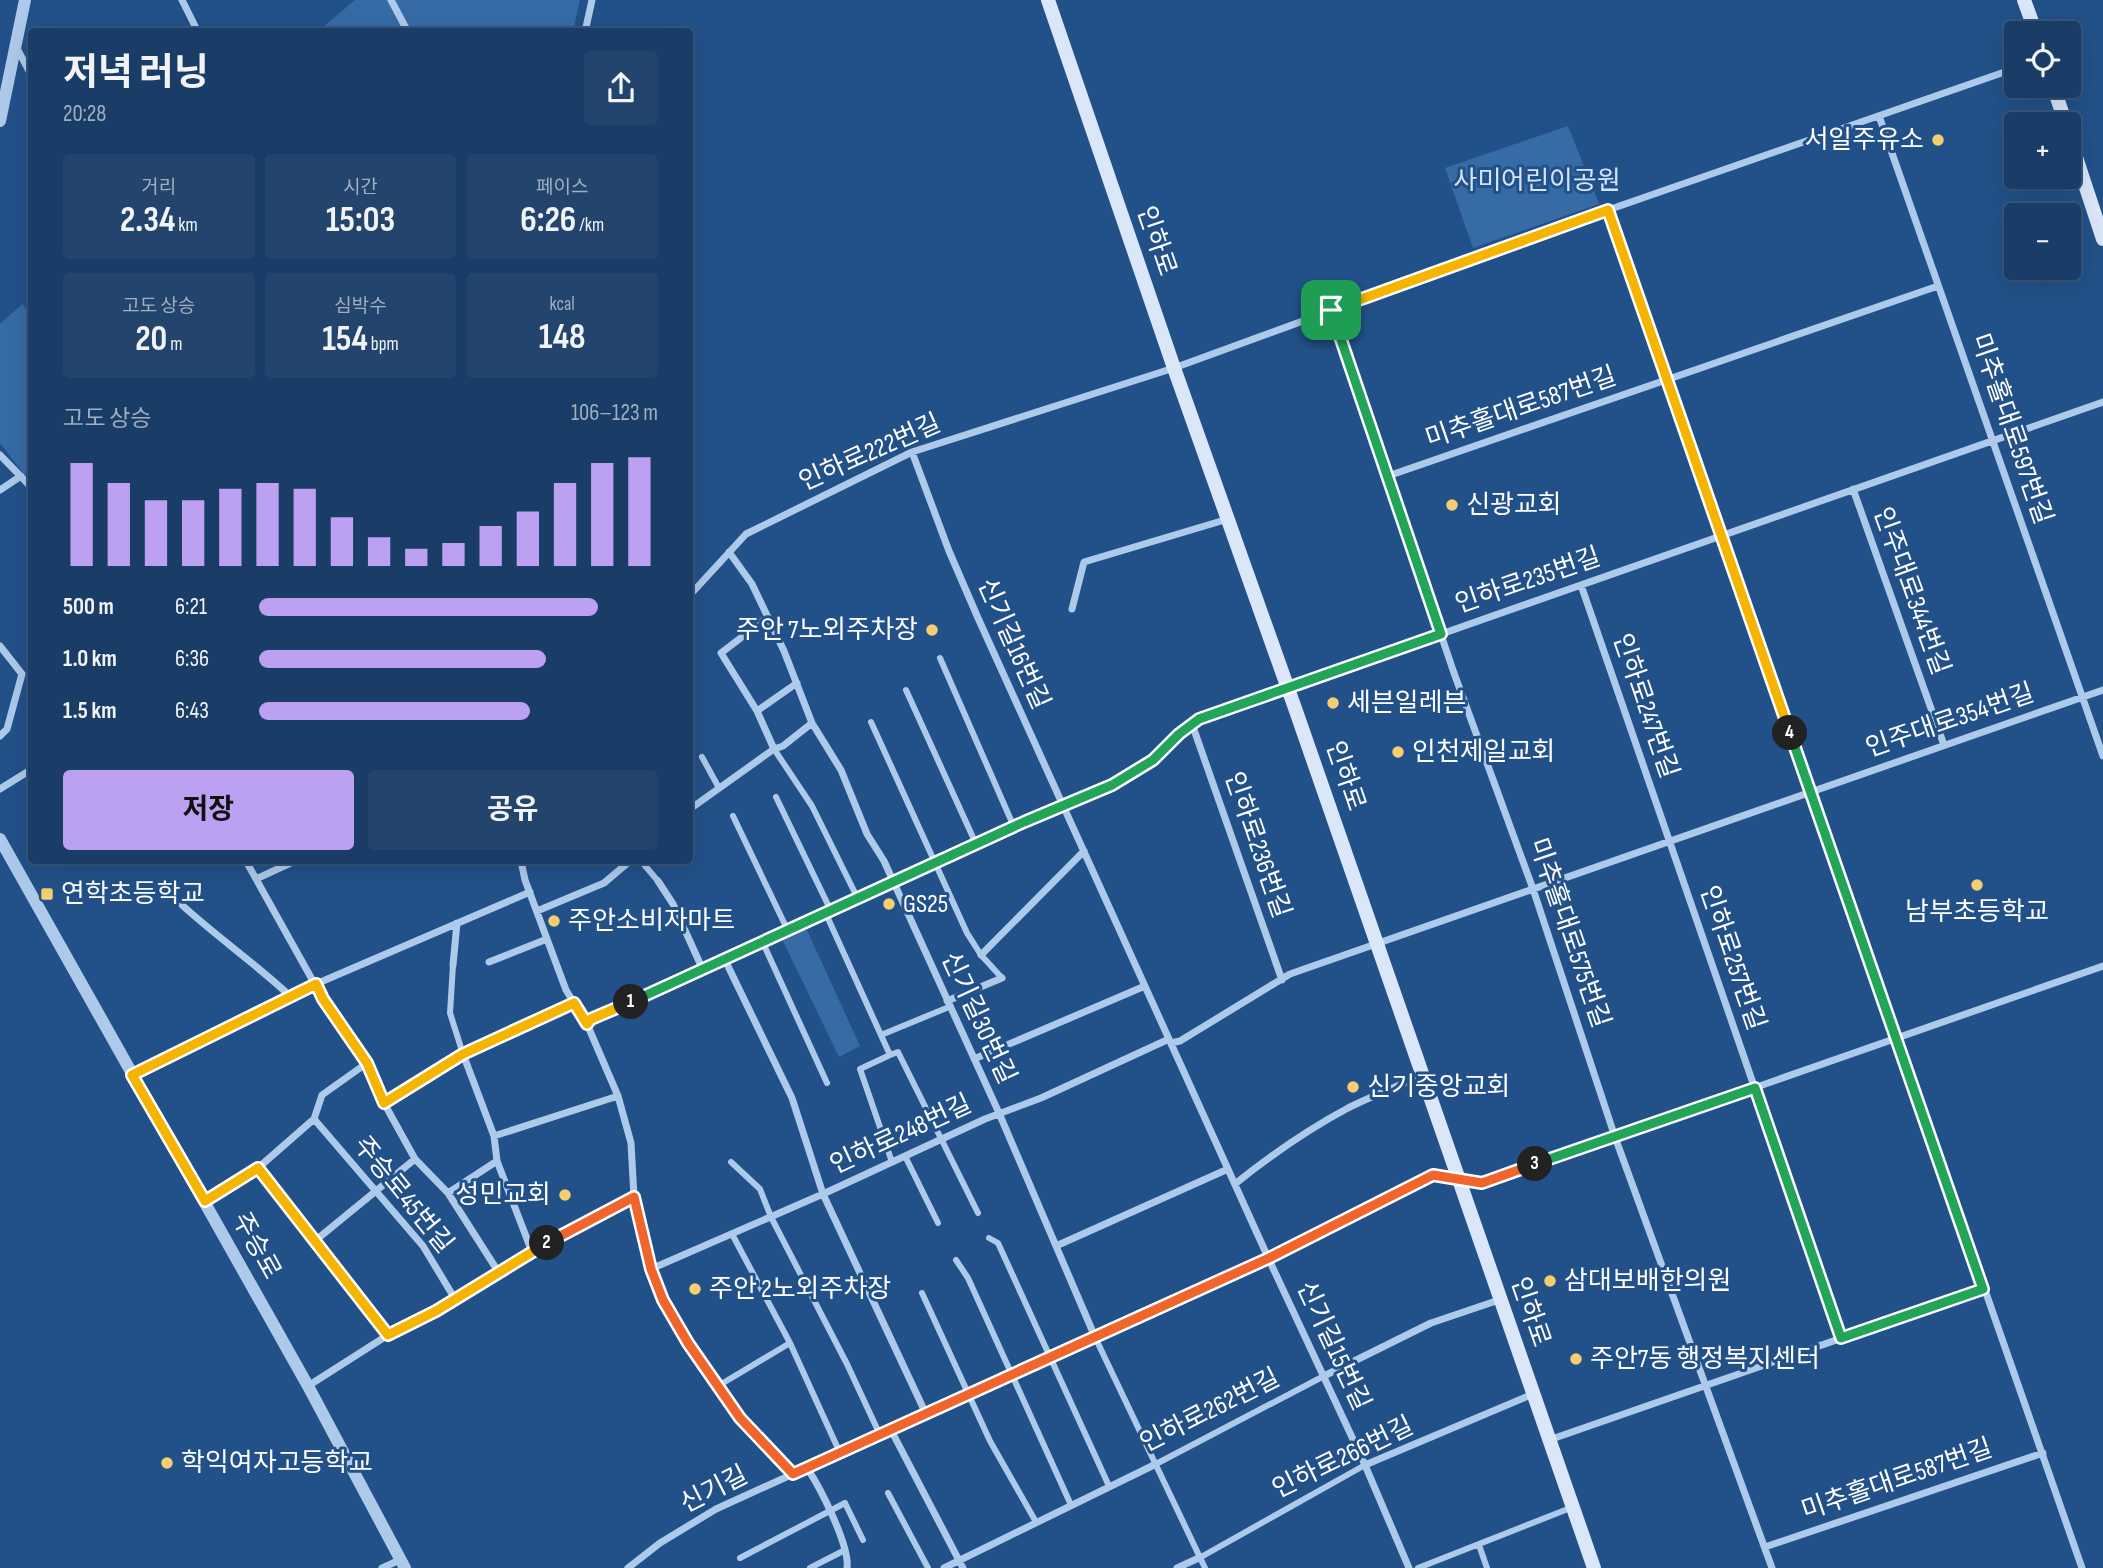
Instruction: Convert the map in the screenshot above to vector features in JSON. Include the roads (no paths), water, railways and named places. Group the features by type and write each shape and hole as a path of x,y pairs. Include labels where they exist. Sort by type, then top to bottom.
{"main road":[{"name":"인하로","path":"1048,0 1594,1568"},
{"path":"2024,0 2032,21"},
{"path":"2081,172 2103,239"}],"street":[{"path":"0,121 25,0"},
{"path":"182,0 196,28"},
{"path":"391,0 406,28"},
{"path":"586,28 592,0"},
{"path":"15,44 28,69"},
{"name":"인하로222번길","path":"693,592 746,534 912,452 1174,368 1608,210 2004,72"},
{"name":"미추홀대로597번길","path":"1879,116 2103,757"},
{"path":"1608,210 2082,1568"},
{"name":"미추홀대로587번길","path":"1388,476 1938,286"},
{"name":"미추홀대로575번길","path":"1331,310 1441,634 1533,889 1615,1137 1772,1568"},
{"name":"인주대로344번길","path":"1722,536 2103,402"},
{"name":"신기길16번길","path":"912,452 969,597 1269,1258"},
{"path":"0,455 28,484"},
{"path":"0,490 21,477"},
{"name":"인주대로344번길","path":"1853,489 1944,745"},
{"path":"1072,609 1084,562 1228,519"},
{"name":"인하로235번길","path":"1192,724 1199,719 1722,536"},
{"name":"신기길30번길","path":"729,552 752,584 812,723 841,770 867,834 884,861 999,1113 1096,1337"},
{"name":"인하로247번길","path":"1581,585 1670,841"},
{"path":"768,617 721,653 757,711 774,749 812,806 859,899"},
{"path":"0,646 22,674 7,729 0,736"},
{"path":"940,658 1014,827"},
{"path":"757,711 797,683"},
{"path":"906,690 976,845"},
{"name":"인주대로354번길","path":"1811,792 2103,690"},
{"path":"872,722 967,933 981,955 1002,978 881,1035"},
{"path":"693,807 774,749 783,746 812,723"},
{"path":"587,1024 591,1019 1112,785 1153,760 1192,724"},
{"name":"인하로236번길","path":"1192,724 1282,979"},
{"path":"702,757 719,788"},
{"path":"0,789 28,772"},
{"path":"1377,944 1811,792"},
{"path":"776,797 890,1055"},
{"path":"733,816 788,931"},
{"name":"주승로","path":"0,839 308,1386 403,1564"},
{"name":"인하로257번길","path":"1670,841 1841,1338"},
{"path":"981,955 1083,850"},
{"path":"248,864 323,999 367,1063 384,1103 415,1159 448,1193 499,1273"},
{"path":"256,879 288,864"},
{"path":"522,864 566,990 587,1024 618,1096 631,1143 634,1197 651,1269 663,1300 688,1343 740,1418 793,1474"},
{"path":"537,911 604,883 626,864"},
{"path":"644,864 673,904 703,970"},
{"path":"132,1075 316,984 530,892"},
{"path":"182,905 215,935 261,968 290,996"},
{"path":"457,923 450,1013 494,1136 497,1161 533,1252"},
{"path":"489,962 547,939"},
{"path":"763,943 828,1083"},
{"name":"인하로248번길","path":"651,1269 999,1113 1170,1041 1180,1041 1290,974 1377,944"},
{"path":"725,960 792,1098 823,1194 926,1414"},
{"path":"1458,1179 1482,1183 2103,967"},
{"path":"974,1059 1145,986"},
{"path":"384,1103 463,1054 574,1003"},
{"path":"892,1162 860,1069 898,1052 978,1213"},
{"path":"205,1201 258,1168 314,1119 322,1095 367,1063"},
{"path":"1235,1184 1278,1150 1351,1107 1423,1075"},
{"path":"494,1136 618,1096"},
{"name":"주승로45번길","path":"314,1119 423,1246 455,1299"},
{"path":"905,1156 938,1223"},
{"path":"316,1240 415,1159"},
{"path":"448,1193 497,1161"},
{"path":"731,1162 760,1189 771,1217 847,1364 880,1435"},
{"path":"258,1168 388,1335"},
{"path":"1056,1246 1228,1169"},
{"name":"신기길","path":"633,1567 660,1543 716,1509 1269,1258 1433,1175 1458,1179"},
{"path":"308,1386 388,1335 634,1197"},
{"path":"732,1234 790,1343 840,1453"},
{"path":"989,1238 998,1243 1109,1486"},
{"name":"신기길15번길","path":"1269,1258 1365,1465 1409,1568"},
{"path":"956,1260 968,1278 1071,1505"},
{"path":"1549,1440 1983,1289"},
{"path":"922,1293 990,1441 1036,1522"},
{"name":"인하로262번길","path":"944,1568 960,1564 1036,1522 1156,1464 1431,1323 1499,1300"},
{"path":"1096,1337 1205,1568"},
{"path":"718,1386 790,1343"},
{"name":"인하로266번길","path":"1177,1568 1365,1465 1533,1394"},
{"path":"891,1430 960,1564"},
{"name":"미추홀대로587번길","path":"1765,1548 2043,1453"},
{"path":"807,1468 845,1550 847,1568"},
{"path":"888,1493 928,1568"},
{"path":"740,1558 845,1503 863,1540"},
{"path":"1418,1568 1573,1507"},
{"path":"1479,1545 1487,1568"},
{"path":"810,1568 845,1550"},
{"path":"382,1568 403,1564"}],"place":[{"name":"서일주유소","path":"1938,140"},
{"name":"신광교회","path":"1452,505"},
{"name":"주안 7노외주차장","path":"932,630"},
{"name":"세븐일레븐","path":"1333,703"},
{"name":"인천제일교회","path":"1398,752"},
{"name":"남부초등학교","path":"1977,885"},
{"name":"연학초등학교","path":"47,894"},
{"name":"GS25","path":"889,904"},
{"name":"주안소비자마트","path":"554,921"},
{"name":"신기중앙교회","path":"1353,1087"},
{"name":"성민교회","path":"565,1195"},
{"name":"삼대보배한의원","path":"1550,1281"},
{"name":"주안 2노외주차장","path":"695,1289"},
{"name":"주안7동 행정복지센터","path":"1576,1359"},
{"name":"학익여자고등학교","path":"167,1463"}],"park label":[{"name":"사미어린이공원","path":"1537,181"}]}
